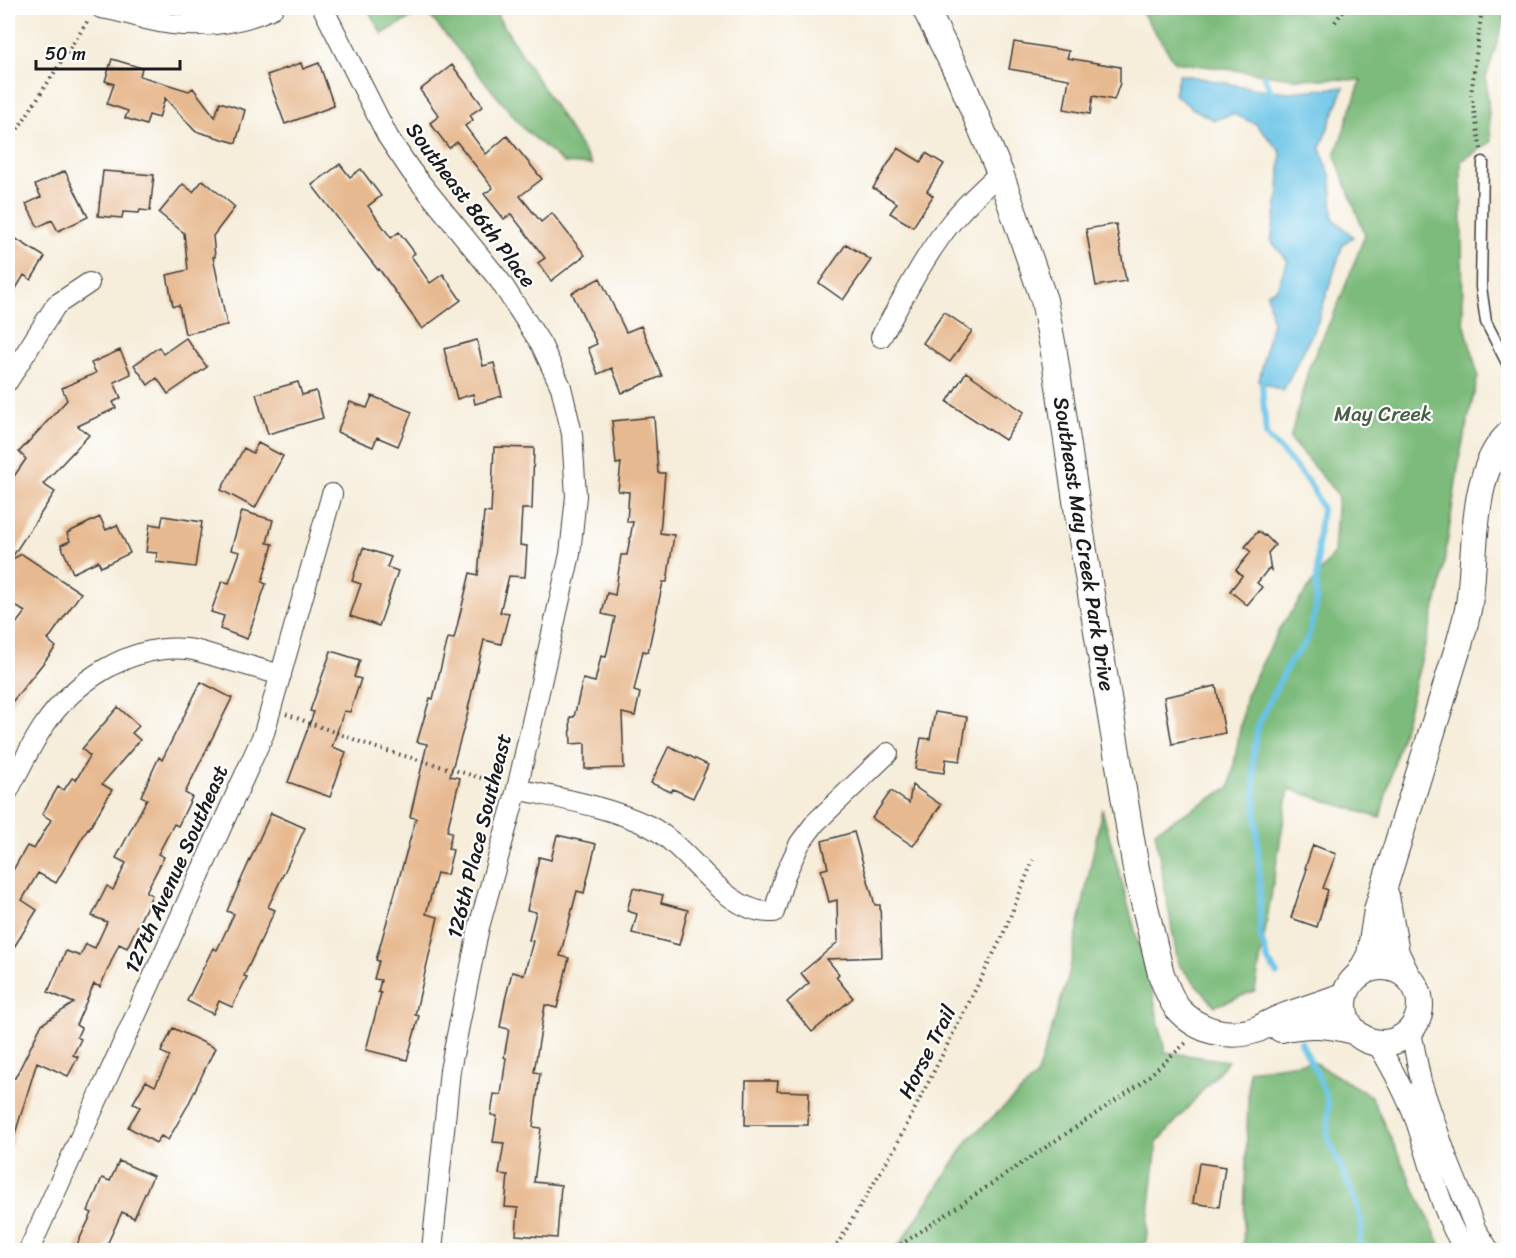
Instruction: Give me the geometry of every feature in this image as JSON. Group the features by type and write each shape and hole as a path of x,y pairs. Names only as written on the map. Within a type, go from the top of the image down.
{"street":[{"path":"96,12 200,26 227,24 273,8"},
{"name":"Southeast 86th Place","path":"323,8 388,136 411,171 500,281 541,344 561,387 572,434"},
{"name":"Southeast May Creek Park Drive","path":"925,8 960,78 1000,173 1044,300 1136,869 1161,974 1176,1006 1202,1028"},
{"path":"881,337 936,243 970,200 1000,173"},
{"path":"8,381 56,305 89,283"},
{"name":"126th Place Southeast","path":"432,1251 450,1070 480,927 517,789 570,554 576,496 572,434"},
{"path":"1202,1028 1217,1032 1241,1033 1257,1029 1352,985 1371,969 1384,967 1396,969 1415,985 1420,996 1421,1009 1418,1021 1411,1032 1401,1039 1389,1043 1377,1043 1364,1039 1354,1031 1347,1021 1344,1008 1352,985 1370,955 1377,910 1460,641 1469,605 1482,486 1487,466 1500,443 1509,435"},
{"name":"127th Avenue Southeast","path":"29,1251 264,733 332,494"},
{"path":"8,791 43,726 60,705 106,667 145,652 164,648 189,649 280,675"},
{"path":"517,789 614,812 650,827 674,843 727,895 757,911 774,912 785,875 800,843 816,822 888,753"},
{"path":"1385,887 1396,953 1407,976"},
{"path":"1257,1029 1276,1030 1304,1024 1330,1025 1354,1031"},
{"path":"1411,1032 1421,1082 1447,1158 1476,1230 1489,1251"},
{"path":"1377,1043 1393,1069 1416,1120 1435,1182 1465,1251"}],"lane":[{"path":"1483,162 1481,287 1486,322 1509,365"}],"path":[{"path":"1335,22 1345,8"},
{"path":"1482,8 1471,95 1483,162"},
{"path":"8,144 96,12"},
{"path":"271,709 377,748 517,789"},
{"name":"Horse Trail","path":"834,1251 896,1146 997,948 1033,860"},
{"path":"871,1251 902,1244 1140,1084 1202,1028"}],"green space":[{"path":"367,8 499,8 498,17 592,165 564,163 525,130 425,10 382,34"},
{"name":"May Creek","path":"1139,8 1508,8 1486,78 1491,142 1461,161 1463,318 1478,376 1460,455 1441,585 1380,818 1289,789 1255,991 1215,1006 1178,964 1155,831 1230,787 1246,695 1281,626 1334,553 1338,495 1290,439 1309,367 1339,302 1365,235 1335,156 1361,80 1292,78 1175,62"},
{"path":"1102,809 1154,1000 1165,1052 1228,1061 1157,1143 1145,1250 896,1250 969,1139 1036,1077 1068,978"},
{"path":"1312,1061 1371,1096 1443,1250 1243,1250 1249,1070"}],"water":[{"path":"1179,74 1251,88 1289,92 1344,87 1320,148 1331,177 1333,218 1353,237 1343,244 1317,324 1283,391 1259,381 1272,321 1267,293 1277,288 1288,261 1271,241 1279,191 1281,152 1256,124 1233,114 1214,120 1192,108 1174,94"}],"building":[{"path":"1014,42 1069,51 1067,58 1120,67 1120,83 1114,100 1093,96 1090,114 1064,109 1069,79 1009,69"},
{"path":"112,59 142,68 140,76 189,91 193,88 215,117 220,102 245,110 236,143 195,131 165,98 159,118 149,115 146,125 125,118 128,111 107,104 114,84 105,81"},
{"path":"301,63 303,69 319,63 334,106 285,124 267,75"},
{"path":"452,65 483,106 470,115 473,120 465,126 486,154 507,136 542,179 520,196 541,222 552,213 585,255 551,281 538,263 545,258 511,214 504,219 484,194 493,188 457,142 449,148 430,123 439,116 420,90"},
{"path":"898,148 921,162 926,153 944,164 927,191 933,196 913,227 890,213 897,203 873,188"},
{"path":"340,164 350,177 361,169 381,196 368,206 391,238 399,232 415,253 411,256 430,283 443,274 461,300 422,329 379,269 312,185"},
{"path":"65,171 88,217 58,231 52,220 38,227 26,204 41,197 35,185"},
{"path":"103,171 154,175 150,211 123,212 122,218 98,216"},
{"path":"203,180 235,207 213,236 215,257 213,257 227,325 185,334 179,305 173,306 167,275 188,270 184,233 159,213 183,184 193,192"},
{"path":"1116,224 1126,281 1096,286 1086,229"},
{"path":"8,234 45,257 31,280 24,275 8,302"},
{"path":"846,244 871,260 843,300 819,283"},
{"path":"600,278 626,332 641,326 662,376 622,393 612,368 598,374 588,348 597,344 572,293"},
{"path":"944,312 972,331 950,362 923,343"},
{"path":"186,338 207,367 168,394 157,378 148,385 134,365 159,347 163,354"},
{"path":"477,340 483,366 494,363 502,396 475,404 473,394 457,399 444,349"},
{"path":"120,350 131,374 114,382 121,398 113,402 116,408 78,426 89,435 43,484 55,492 10,560 22,554 81,593 48,640 56,647 8,707 8,634 25,612 8,601 8,485 26,459 19,452 67,400 62,388 96,373 91,363"},
{"path":"966,372 1024,412 1005,440 947,402"},
{"path":"298,382 302,395 316,391 323,418 268,434 256,394"},
{"path":"372,396 412,412 398,446 377,437 373,447 337,432 350,402 367,408"},
{"path":"654,417 658,473 665,473 660,533 674,535 667,582 663,582 648,652 643,651 634,691 640,693 635,716 622,713 624,768 585,769 585,743 571,744 570,717 574,717 583,679 595,682 601,656 606,657 615,617 602,614 607,593 615,595 621,555 627,555 633,522 627,522 629,492 618,491 621,463 616,464 612,421"},
{"path":"258,443 283,456 255,508 221,490 244,448 253,453"},
{"path":"494,447 534,448 532,509 522,509 520,545 527,546 525,577 509,576 500,612 509,613 501,644 484,640 469,709 450,776 460,778 447,831 452,832 448,849 453,850 447,875 437,873 426,914 438,917 415,1015 419,1016 407,1060 366,1050 381,993 378,992 381,980 374,979 379,961 376,960 416,818 410,817 427,744 417,742 430,698 433,699 448,638 454,639 470,573 478,575 484,512 491,513"},
{"path":"242,511 273,520 267,543 273,544 262,582 266,584 247,639 220,629 224,616 211,612 222,581 229,583 240,552 231,550"},
{"path":"163,516 202,522 195,567 156,562 157,553 146,552 150,524 161,526"},
{"path":"100,517 106,530 117,525 130,553 101,567 98,561 73,573 61,545 70,541 67,533"},
{"path":"1258,531 1275,545 1268,553 1271,570 1269,568 1257,583 1262,587 1247,605 1230,591 1242,576 1236,570 1251,552 1245,547"},
{"path":"363,548 391,557 387,567 398,571 379,626 350,616 361,584 352,581"},
{"path":"331,651 360,660 354,677 361,679 350,712 344,711 332,747 346,752 330,797 288,782 314,712 310,711"},
{"path":"201,682 232,698 185,793 192,797 178,826 174,824 158,854 164,857 146,892 152,895 127,948 119,944 100,987 94,984 76,1025 81,1028 77,1037 81,1039 73,1055 78,1057 68,1076 37,1062 11,1147 8,1146 8,1076 15,1078 42,1024 74,1003 48,992 66,951 80,956 86,944 95,948 107,922 92,916 107,886 113,890 126,863 116,858 147,799 141,796 159,757 162,760"},
{"path":"1216,686 1225,733 1172,744 1164,697"},
{"path":"118,707 139,726 132,733 140,740 102,784 112,790 56,883 38,873 22,900 37,910 8,957 8,879 27,846 34,849 51,820 42,814 58,787 64,790 72,778 76,780 90,756 82,749"},
{"path":"935,712 967,717 960,761 946,759 944,773 915,769 921,738 930,739"},
{"path":"669,746 708,765 693,798 651,783"},
{"path":"912,785 941,805 913,846 872,818 891,791 909,803"},
{"path":"271,813 305,828 268,907 275,910 244,976 247,977 232,1007 219,1001 213,1014 187,1001 213,948 217,950 234,914 227,911"},
{"path":"854,832 875,905 880,905 882,957 827,959 839,974 836,977 853,998 812,1032 787,1002 809,983 801,973 838,942 837,900 829,902 821,870 828,868 822,841"},
{"path":"557,835 596,844 584,893 577,891 560,956 569,958 557,1008 545,1005 534,1072 540,1073 533,1127 541,1128 534,1182 561,1185 557,1238 516,1235 518,1208 505,1207 508,1175 499,1174 504,1143 493,1142 497,1116 491,1115 494,1094 501,1095 506,1058 504,1057 509,1029 500,1027 505,1000 512,972 524,975 533,941 529,940 536,912 527,910 539,857 551,860"},
{"path":"1313,845 1336,854 1323,888 1328,890 1317,927 1291,918"},
{"path":"633,888 663,895 661,903 688,910 679,945 632,933 637,914 627,911"},
{"path":"173,1028 215,1048 188,1105 168,1140 161,1136 156,1143 128,1127 140,1107 133,1103 146,1081 155,1086 170,1056 161,1052"},
{"path":"746,1081 778,1081 777,1091 809,1092 808,1125 745,1125"},
{"path":"119,1161 153,1176 134,1218 122,1212 104,1251 74,1251 92,1213 88,1211 102,1178 110,1181"},
{"path":"1199,1163 1225,1167 1219,1207 1193,1203"}],"waterway":[{"path":"1264,76 1274,98"},
{"path":"1264,376 1262,383 1266,435 1312,487 1322,509 1318,540 1316,607 1307,641 1290,662 1270,700 1257,729 1253,759 1260,887 1260,934 1268,961 1277,974"},
{"path":"1301,1042 1328,1101 1328,1138 1354,1197 1362,1224 1358,1250"}]}
